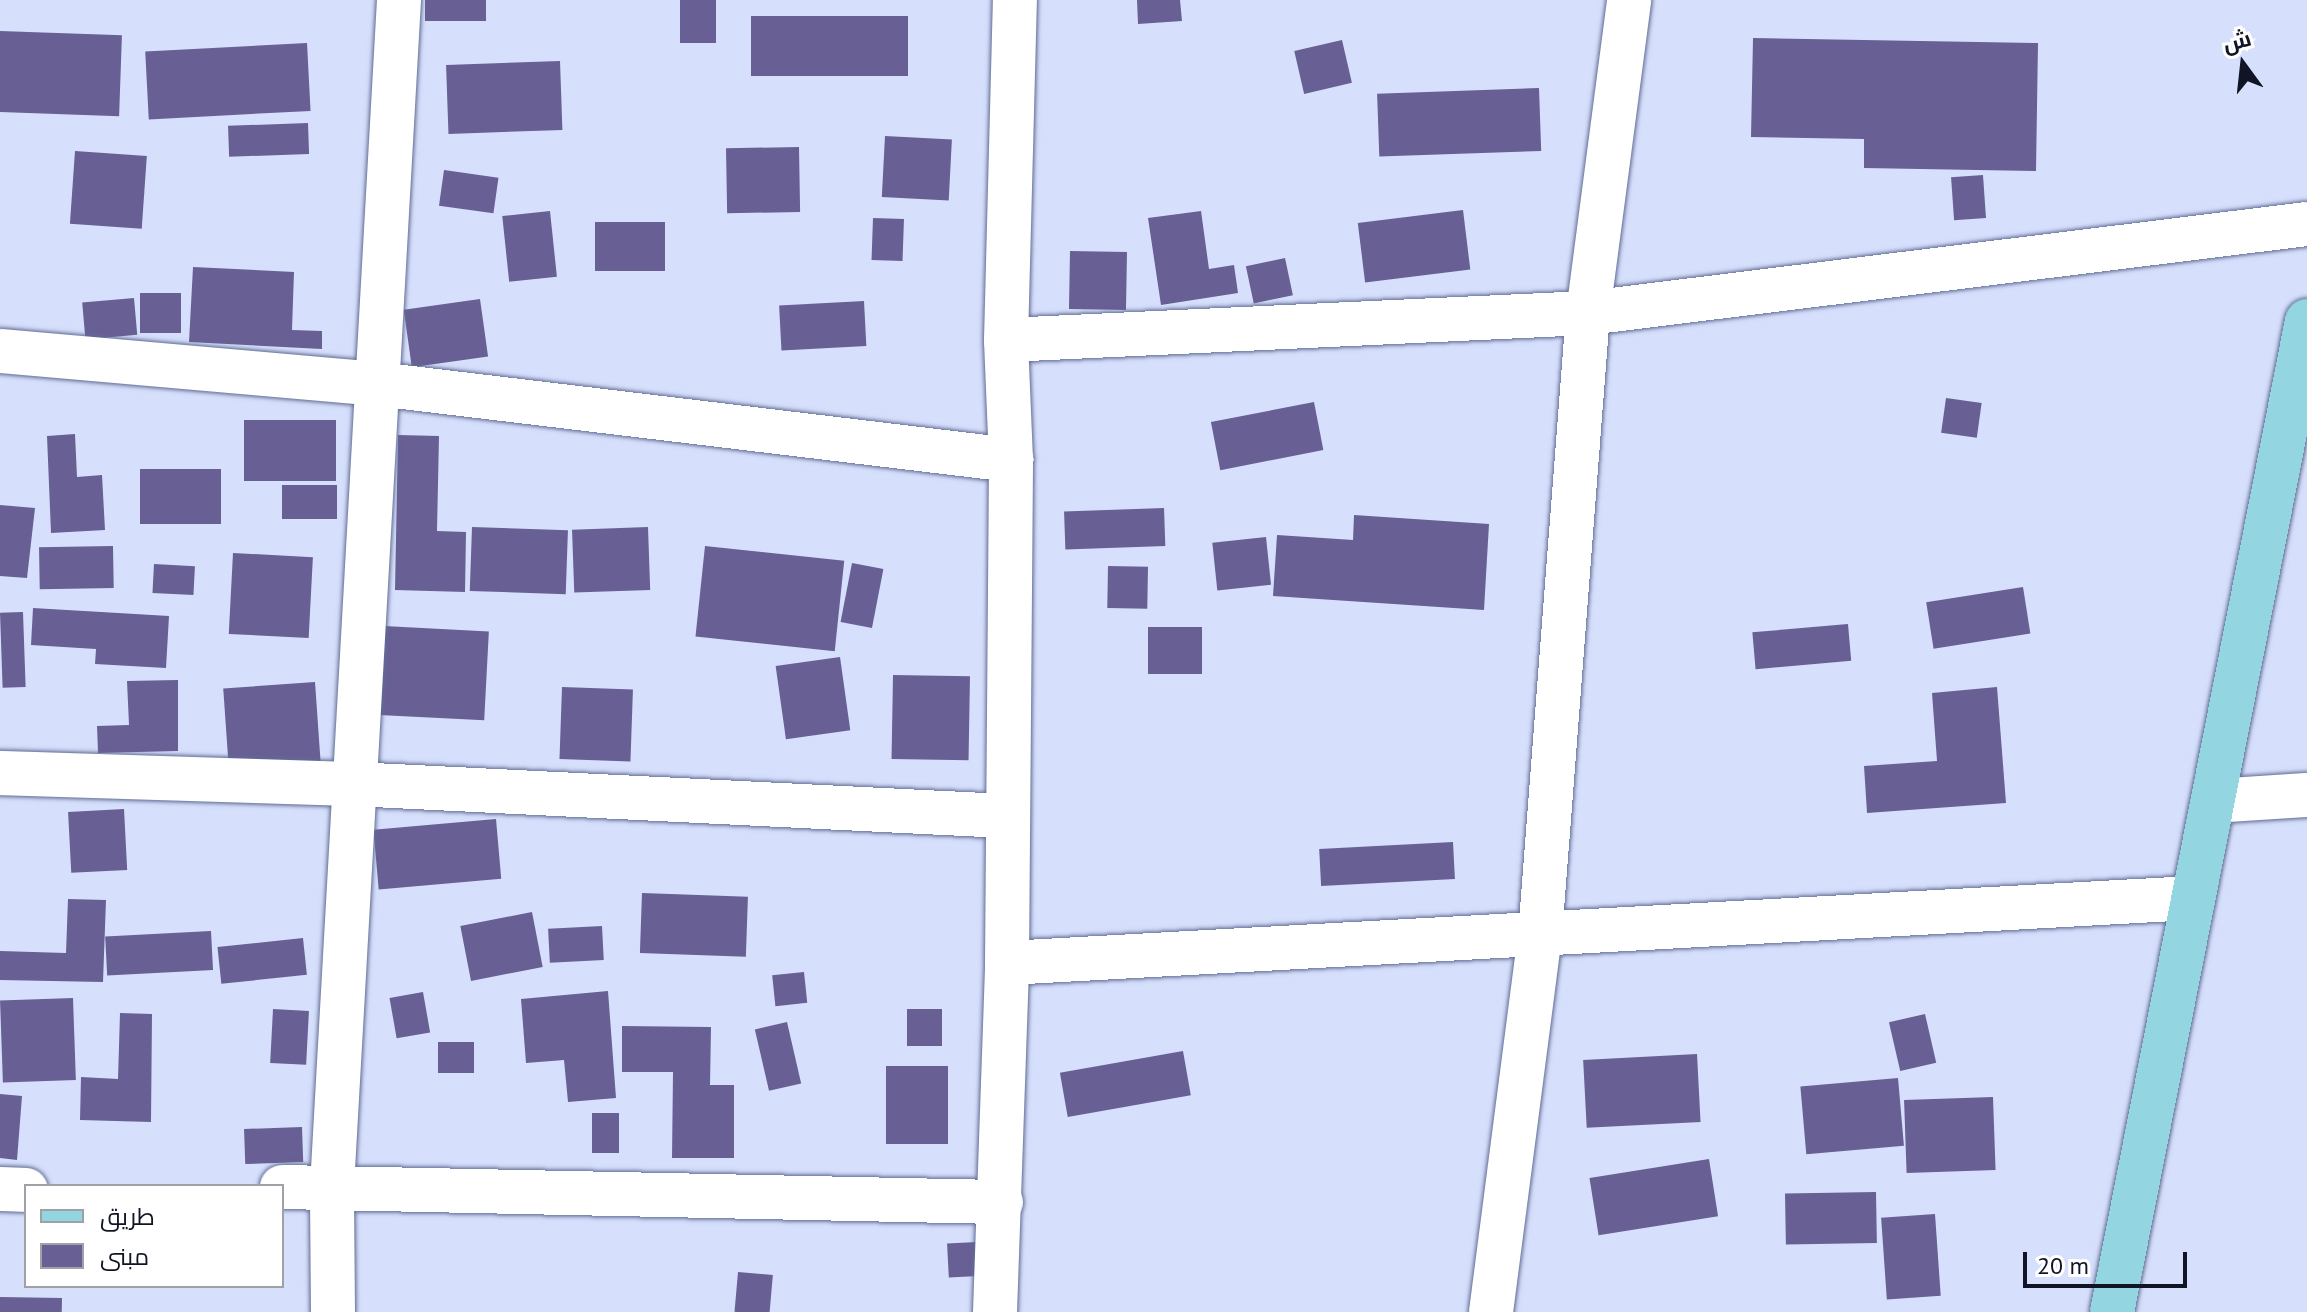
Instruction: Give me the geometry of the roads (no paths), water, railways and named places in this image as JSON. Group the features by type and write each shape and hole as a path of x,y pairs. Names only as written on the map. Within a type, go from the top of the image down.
{"main road":[{"path":"2112,1312 2307,321"}],"street":[{"path":"333,1312 332,1187 399,0"},
{"path":"995,1312 1007,963 1005,816 1011,460 1006,340 1015,0"},
{"path":"1491,1312 1540,935 1588,313 1629,0"},
{"path":"1006,340 1588,313 2307,224"},
{"path":"0,351 378,384 1011,460"},
{"path":"0,773 353,784 1005,816"},
{"path":"2214,801 2307,795"},
{"path":"1007,963 2193,898"},
{"path":"284,1187 1001,1202"},
{"path":"0,1189 24,1190"}]}
